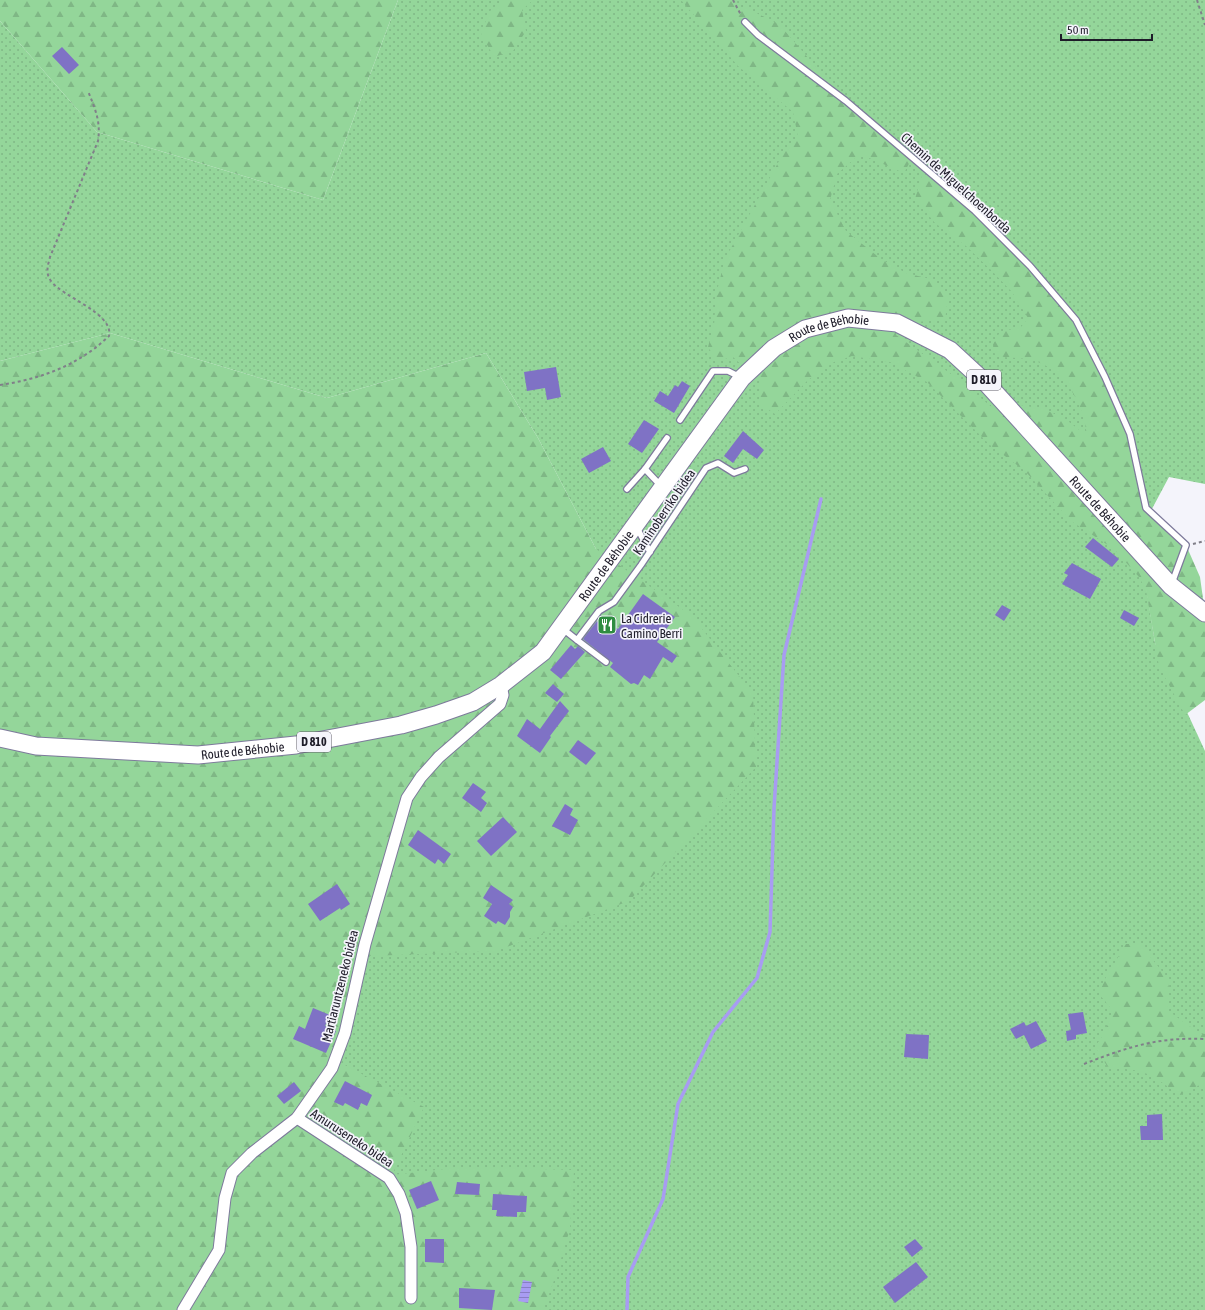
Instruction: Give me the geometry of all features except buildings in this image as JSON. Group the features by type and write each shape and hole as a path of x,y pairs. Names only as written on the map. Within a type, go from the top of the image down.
{"main road":[{"name":"Route de Béhobie","path":"0,738 36,746 118,752 194,749 294,736 397,716 501,685 543,652 742,378 774,348 805,329 848,318 897,323 950,350 988,385 1171,586 1205,613"}],"street":[{"name":"Martiaruntzeneko bidea","path":"183,1310 219,1250 225,1198 232,1173 252,1154 297,1118 332,1068 345,1033 365,944 406,798 421,776 439,757 500,704 503,695 501,685"},
{"name":"Amuruseneko bidea","path":"297,1118 389,1178 399,1194 406,1213 411,1247 412,1298"}],"lane":[{"name":"Chemin de Miguelchoenborda","path":"745,22 758,35 846,101 975,211 1030,266 1076,320 1105,377 1130,434 1146,508 1186,545"},
{"path":"680,420 713,371 728,371 742,378"},
{"path":"627,489 645,469 667,438"},
{"name":"Kaminoberriko bidea","path":"578,640 599,611 614,602 650,552 706,468 718,463 734,473 746,469"},
{"path":"645,469 662,488"},
{"path":"635,525 650,552"},
{"path":"1171,586 1186,545"},
{"path":"561,627 606,662"}],"path":[{"path":"733,0 745,22"},
{"path":"1197,0 1205,25"},
{"path":"0,386 26,381 54,371 80,358 109,336 110,332 103,318 51,281 47,270 56,243 98,140 100,128 88,91"},
{"path":"1186,545 1205,541"},
{"path":"1084,1064 1144,1043 1178,1038 1205,1039"}],"green space":[{"path":"0,0 398,0 323,200 97,132 0,21"},
{"path":"398,0 1205,0 1205,484 1169,477 1138,535 1155,643 1205,751 1205,1310 407,1310 248,1078 596,549 538,438 486,353 327,398 110,333 0,361 0,21 97,132 323,200"},
{"path":"502,0 533,0 522,10 526,31 513,51 494,57 481,34 489,12"},
{"path":"681,0 733,0 736,7 748,9 779,24 827,80 850,100 867,119 912,158 904,173 860,154 837,174 830,200 846,231 881,259 906,273 934,280 948,298 945,320 897,323 896,335 958,379 994,409 1014,404 1043,409 1064,418 1087,436 1082,412 1077,400 1071,389 1054,371 1032,360 995,355 993,344 1000,332 1021,327 1028,318 1012,292 966,246 935,223 915,199 922,175 937,179 1030,266 1076,320 1130,434 1146,508 1186,545 1200,577 1205,613 1205,700 1185,715 1159,666 1146,590 1139,577 1114,549 1071,521 1025,471 990,445 927,382 890,362 852,356 834,362 808,380 775,414 761,404 759,381 733,357 717,361 708,347 714,326 716,295 725,259 784,152 798,137 793,112 738,66"},
{"path":"110,333 327,398 486,353 538,438 596,549 692,616 753,694 756,767 629,901 496,951 370,956 361,978 341,1063 424,1107 392,1175 463,1167 574,1170 570,1229 556,1275 543,1310 0,1310 0,361"},
{"path":"1126,944 1140,944 1169,980 1167,1010 1199,1033 1205,1034 1205,1084 1197,1086 1180,1095 1155,1078 1140,1071 1109,1069 1095,1047 1105,1032 1113,1011 1099,994 1105,979"}],"shaded area":[{"path":"523,1280 532,1282 528,1303 518,1301"}],"waterway":[{"path":"627,1310 628,1277 663,1199 678,1104 713,1032 757,978 770,932 774,808 784,655 821,499"}],"place":[{"name":"La Cidrerie Camino Berri","path":"607,625"}]}
